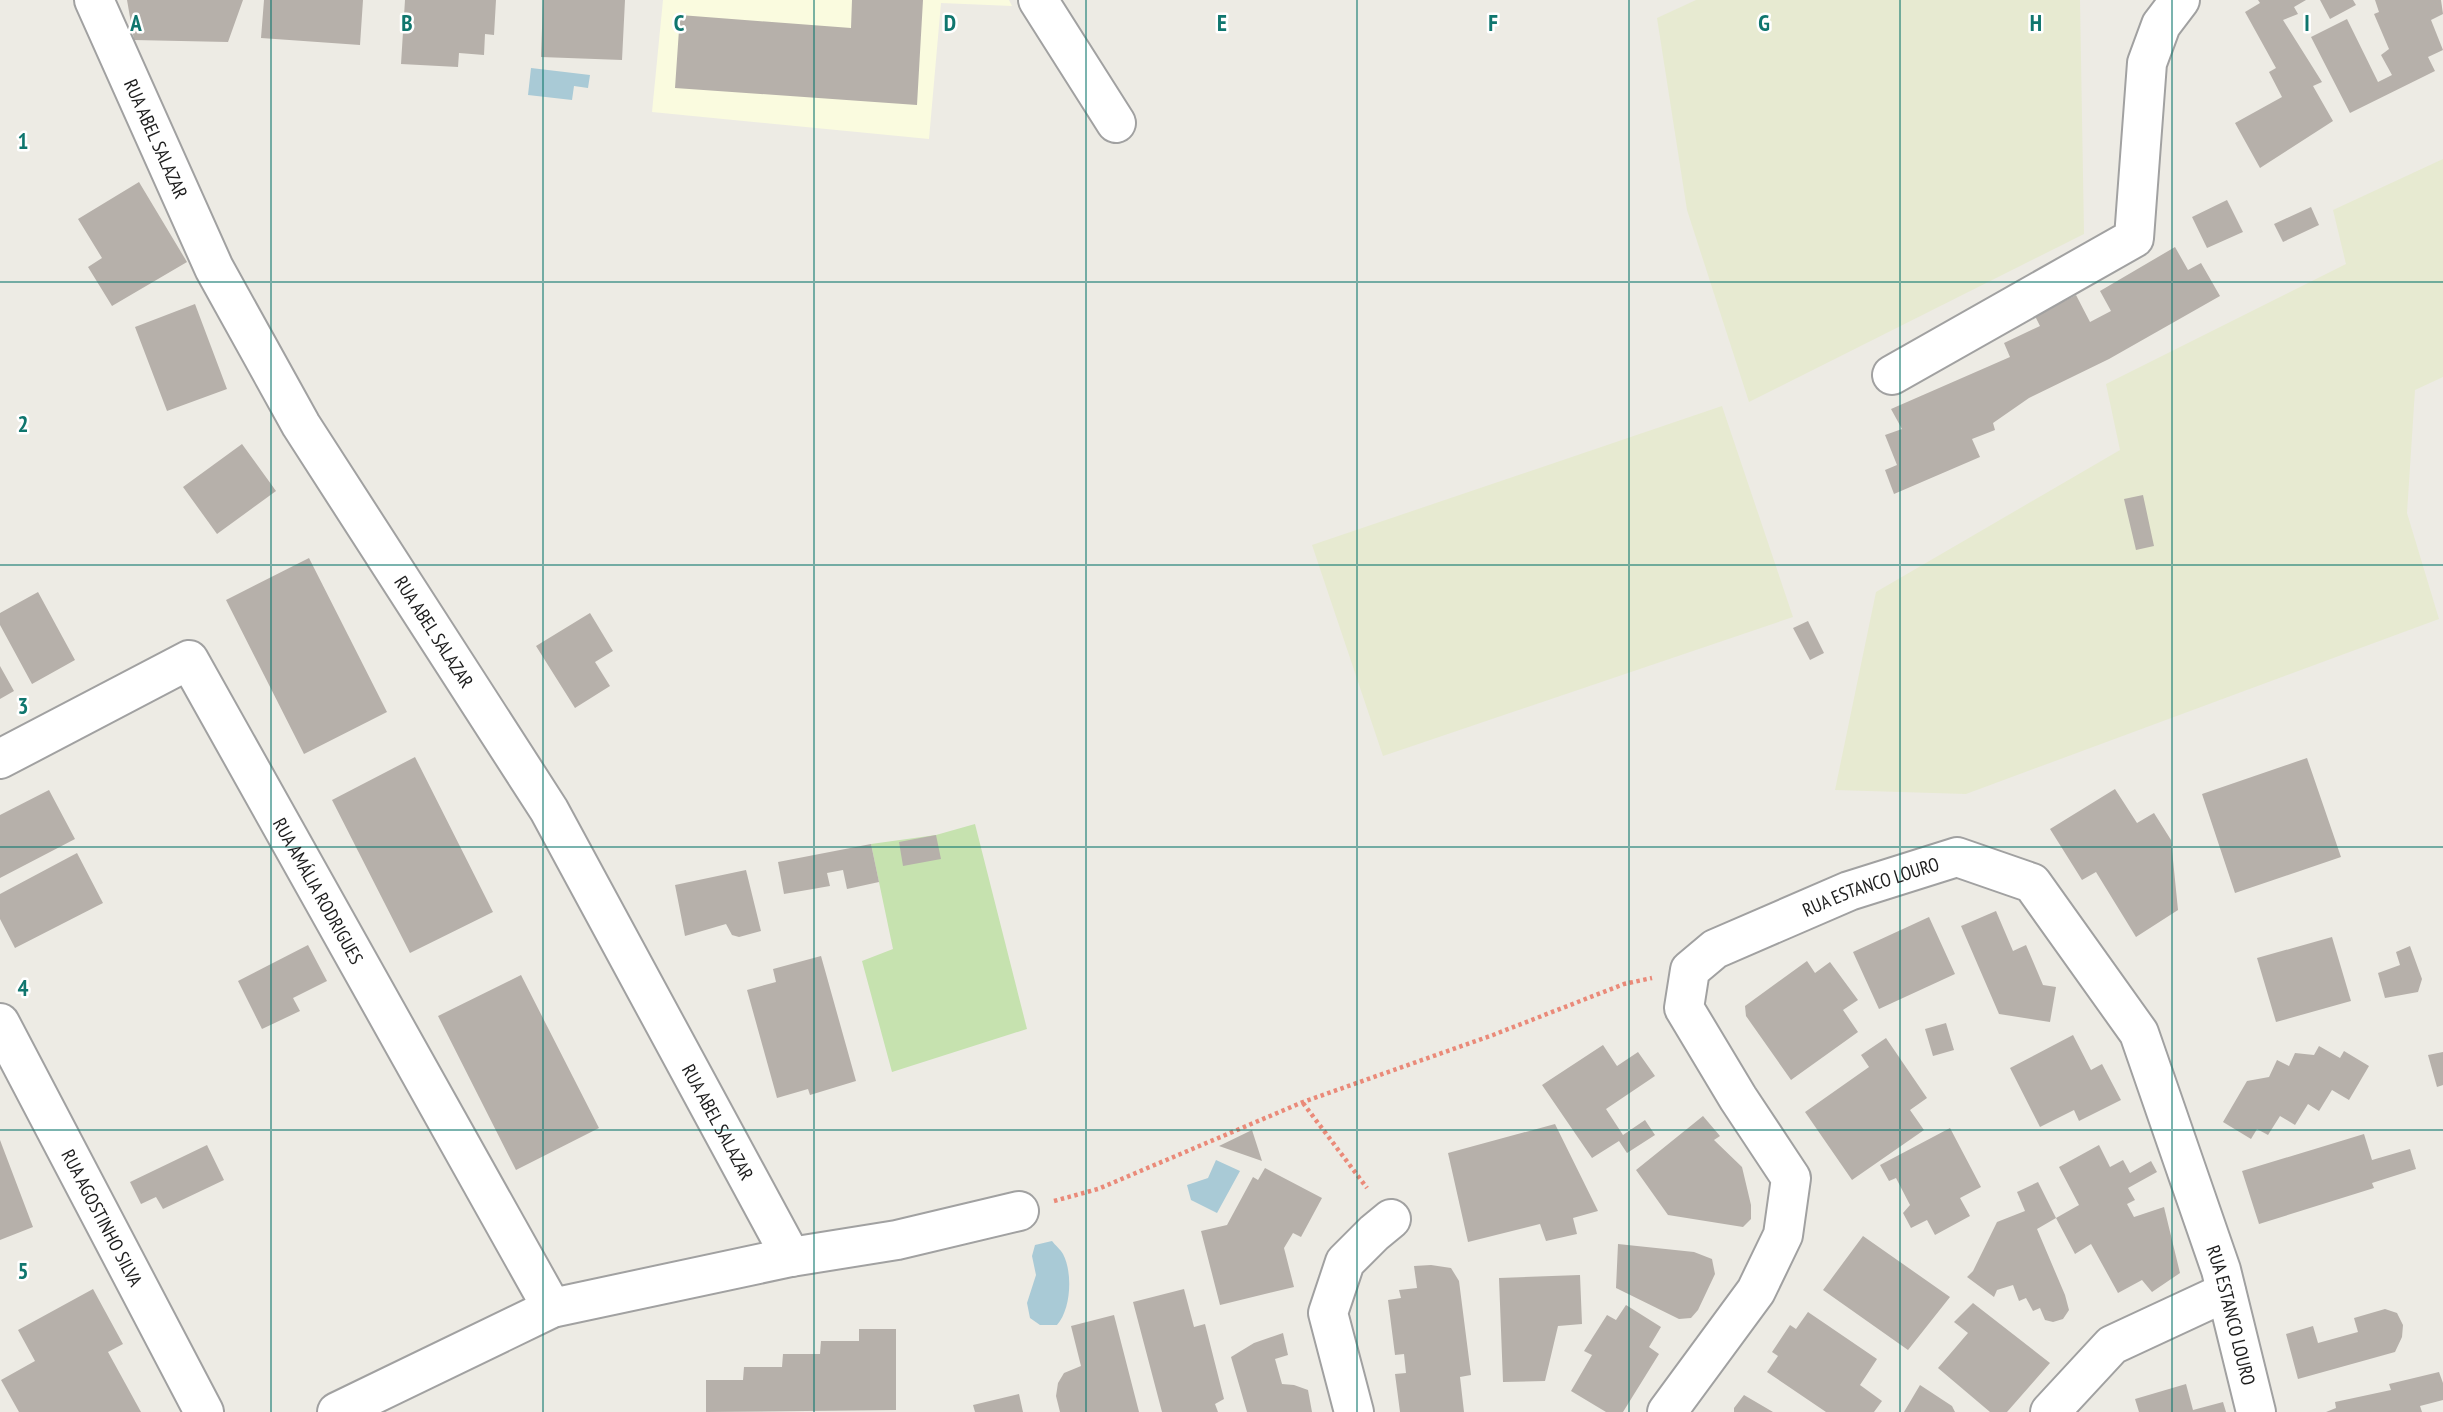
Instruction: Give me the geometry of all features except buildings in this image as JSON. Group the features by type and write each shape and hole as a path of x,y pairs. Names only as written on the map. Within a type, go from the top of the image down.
{"street":[{"name":"RUA ABEL SALAZAR","path":"94,0 208,256 227,292 301,425 549,810 791,1258"},
{"path":"1038,0 1116,123"},
{"path":"1892,375 2134,238 2147,63 2161,25 2180,0"},
{"name":"RUA AMÁLIA RODRIGUES","path":"0,759 189,660 552,1308"},
{"name":"RUA ESTANCO LOURO","path":"1690,970 1716,949 1849,891 1957,857 2032,883 2139,1033 2221,1270 2256,1412"},
{"path":"1667,1412 1756,1291 1783,1235 1791,1178 1684,1009 1690,970"},
{"name":"RUA AGOSTINHO SILVA","path":"0,1023 204,1412"},
{"path":"337,1412 552,1308 791,1258 897,1240 1018,1211"},
{"path":"1354,1412 1328,1313 1345,1262 1391,1219"},
{"path":"2050,1412 2112,1345 2226,1292"}],"path":[{"path":"1018,1211 1098,1189 1303,1102 1493,1035 1625,984 1690,970"},
{"path":"1303,1102 1391,1219"}],"shaded area":[{"path":"663,0 1009,0 1012,6 941,3 929,139 652,112"},
{"path":"1696,0 2080,0 2084,234 1749,402 1687,210 1657,18"},
{"path":"2443,159 2443,377 2415,390 2407,513 2439,619 1966,794 1835,790 1876,592 2120,450 2106,384 2346,264 2333,210"},
{"path":"1722,406 1793,617 1383,756 1312,545"}],"green space":[{"path":"975,824 1027,1029 892,1072 862,961 893,949 871,844 936,835"}],"water":[{"path":"531,68 590,75 588,88 574,86 572,100 528,95"},
{"path":"1216,1160 1240,1171 1217,1213 1191,1200 1187,1185 1208,1178"},
{"path":"1052,1241 1062,1252 1066,1262 1068,1301 1057,1325 1040,1325 1030,1318 1027,1303 1036,1275 1032,1256 1035,1245"}]}
